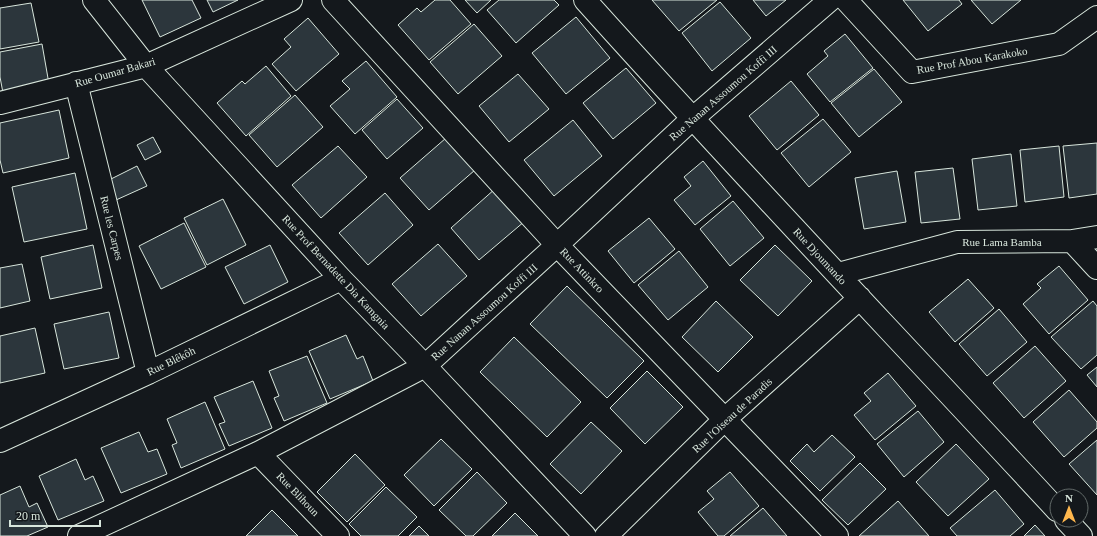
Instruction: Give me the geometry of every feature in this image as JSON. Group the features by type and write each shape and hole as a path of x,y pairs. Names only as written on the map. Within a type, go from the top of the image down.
{"street":[{"name":"Rue Prof Bernadette Dia Kamgnia","path":"94,0 146,66 341,279 585,536"},
{"name":"Rue Oumar Bakari","path":"0,103 146,66 291,0"},
{"name":"Rue Attinkro","path":"332,0 557,245 836,536"},
{"name":"Rue Djoumando","path":"585,0 692,119 1049,501"},
{"name":"Rue Nanan Assoumou Koffi III","path":"79,536 113,529 425,366 692,119 830,0"},
{"name":"Rue Prof Abou Karakoko","path":"846,0 912,72 1059,44 1097,17"},
{"name":"Rue les Carpes","path":"76,84 148,373"},
{"name":"Rue Lama Bamba","path":"838,274 957,242 1072,241 1097,236"},
{"path":"1072,241 1097,268"},
{"name":"Rue Blêkôh","path":"0,441 148,373 341,279"},
{"name":"Rue l'Oiseau de Paradis","path":"606,536 725,419 860,298"},
{"name":"Rue Blihoun","path":"258,453 338,536"},
{"path":"1074,528 1081,536"}],"building":[{"path":"142,0 192,0 201,18 160,37"},
{"path":"207,0 238,0 213,12"},
{"path":"435,0 450,0 471,24 429,60 398,25 417,8 421,12"},
{"path":"465,0 491,0 477,13"},
{"path":"499,0 554,0 559,5 516,43 487,10"},
{"path":"652,0 717,0 679,31"},
{"path":"753,0 786,0 766,16"},
{"path":"903,0 959,0 962,4 928,31"},
{"path":"971,0 1021,0 992,24"},
{"path":"720,2 751,38 712,71 682,33"},
{"path":"31,3 39,42 0,49 0,8"},
{"path":"576,17 610,58 566,94 532,53"},
{"path":"308,18 339,54 296,91 272,64 291,47 284,39"},
{"path":"474,24 502,56 458,94 430,62"},
{"path":"845,34 873,68 830,102 807,74 828,56 824,51"},
{"path":"42,44 49,84 3,93 0,77 0,52"},
{"path":"366,61 397,97 355,134 330,106 350,89 342,81"},
{"path":"266,66 291,96 246,136 217,103 242,81 245,84"},
{"path":"626,68 656,103 613,139 583,103"},
{"path":"874,69 902,102 859,137 831,103"},
{"path":"518,74 549,109 509,142 479,106"},
{"path":"791,81 819,115 777,150 749,116"},
{"path":"295,95 323,127 277,167 249,135"},
{"path":"397,99 423,128 387,159 362,130"},
{"path":"59,110 69,158 3,173 0,160 0,123"},
{"path":"823,119 851,152 809,187 781,153"},
{"path":"573,120 602,156 554,196 524,160"},
{"path":"153,137 161,152 145,160 137,145"},
{"path":"446,138 475,170 429,210 400,178"},
{"path":"1097,143 1097,194 1069,198 1063,146"},
{"path":"338,146 367,177 321,218 292,185"},
{"path":"1059,146 1064,197 1025,202 1020,150"},
{"path":"1011,154 1017,206 978,210 972,159"},
{"path":"703,161 731,196 695,225 674,200 691,186 684,177"},
{"path":"137,166 147,186 116,200 107,181"},
{"path":"953,168 960,219 921,223 915,172"},
{"path":"897,171 906,222 864,229 855,178"},
{"path":"75,173 87,229 24,242 12,187"},
{"path":"496,188 525,221 479,260 451,228"},
{"path":"385,193 413,225 368,265 339,233"},
{"path":"223,199 246,245 207,265 184,218"},
{"path":"733,201 764,238 730,266 700,229"},
{"path":"649,218 675,249 634,283 608,251"},
{"path":"184,223 206,267 161,289 139,246"},
{"path":"438,244 467,276 421,316 392,284"},
{"path":"93,245 102,288 50,299 41,257"},
{"path":"270,245 288,282 244,304 225,267"},
{"path":"775,245 812,281 778,316 740,280"},
{"path":"679,251 708,287 668,320 638,285"},
{"path":"22,264 30,301 0,308 0,268"},
{"path":"1059,266 1088,300 1049,334 1023,304 1041,288 1037,284"},
{"path":"968,279 994,308 955,342 929,312"},
{"path":"567,286 644,361 607,398 530,324"},
{"path":"716,301 753,337 718,372 682,337"},
{"path":"1093,301 1097,306 1097,355 1081,369 1051,337"},
{"path":"999,309 1027,342 987,376 959,344"},
{"path":"109,312 119,358 64,369 54,324"},
{"path":"35,328 45,373 0,383 0,336"},
{"path":"346,335 357,359 363,356 373,381 330,399 309,351"},
{"path":"514,337 581,402 547,437 480,372"},
{"path":"1035,346 1066,381 1024,418 993,383"},
{"path":"307,356 327,403 284,421 274,398 279,396 269,371"},
{"path":"1097,367 1097,387 1087,375"},
{"path":"647,371 683,407 645,444 610,408"},
{"path":"888,373 916,406 875,440 854,415 871,401 864,393"},
{"path":"253,381 272,428 229,446 219,424 225,422 214,397"},
{"path":"1069,390 1097,422 1097,428 1064,457 1033,422"},
{"path":"205,402 225,449 181,468 172,445 177,443 167,419"},
{"path":"918,411 944,442 904,477 877,444"},
{"path":"591,422 622,451 581,494 550,464"},
{"path":"139,432 148,452 157,449 167,474 121,493 101,448"},
{"path":"832,435 855,457 820,491 790,461 807,444 814,452"},
{"path":"441,439 472,469 434,506 404,475"},
{"path":"1097,440 1097,495 1069,464"},
{"path":"956,444 989,479 948,516 916,482"},
{"path":"355,454 385,485 347,522 317,492"},
{"path":"76,459 85,480 93,476 104,501 58,520 39,476"},
{"path":"860,463 886,489 848,525 822,500"},
{"path":"477,472 507,503 473,536 466,536 439,510"},
{"path":"730,472 759,506 724,536 718,536 698,512 714,499 707,491"},
{"path":"20,486 29,507 37,503 48,527 27,536 0,536 0,495"},
{"path":"386,487 417,517 398,536 361,536 349,524"},
{"path":"995,490 1024,524 1010,536 957,536 950,528"},
{"path":"898,501 929,536 859,536"},
{"path":"763,508 787,536 730,536"},
{"path":"272,510 298,536 246,536"},
{"path":"515,513 538,536 492,536"},
{"path":"1035,525 1045,536 1024,536"},
{"path":"419,526 429,536 409,536"}]}
